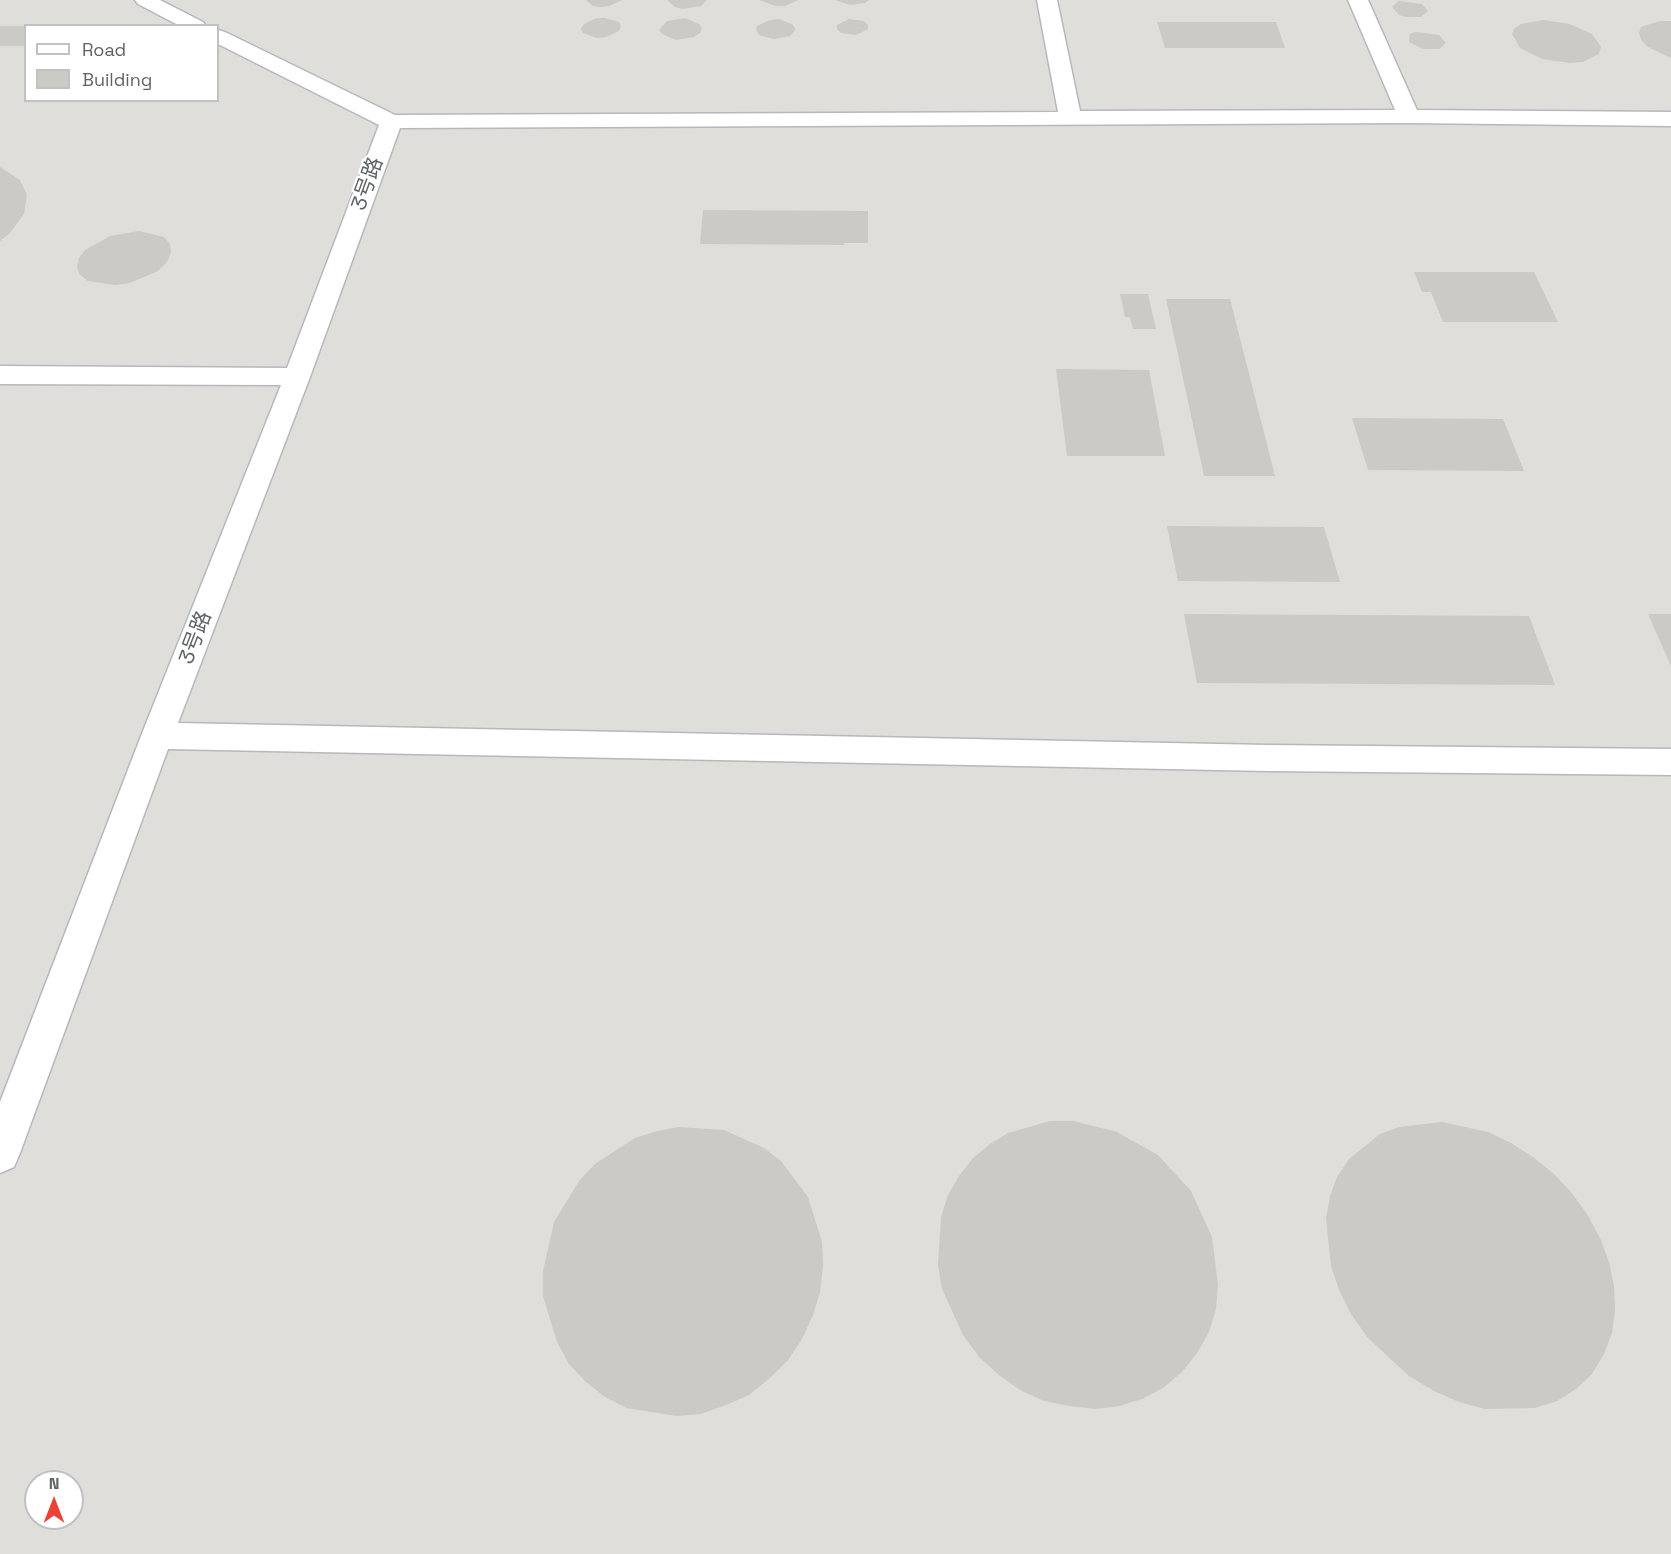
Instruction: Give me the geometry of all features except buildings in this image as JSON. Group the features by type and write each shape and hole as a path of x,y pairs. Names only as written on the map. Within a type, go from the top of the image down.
{"street":[{"path":"145,0 192,24"},
{"path":"1047,0 1070,117"},
{"path":"1358,0 1409,116"},
{"path":"219,36 391,122 1409,116 1671,119"},
{"name":"3号路","path":"0,1153 297,377 391,122"},
{"path":"0,375 297,377"},
{"path":"158,736 1256,758 1671,762"}],"shaded area":[{"path":"0,0 1671,0 1671,1554 0,1554"}]}
